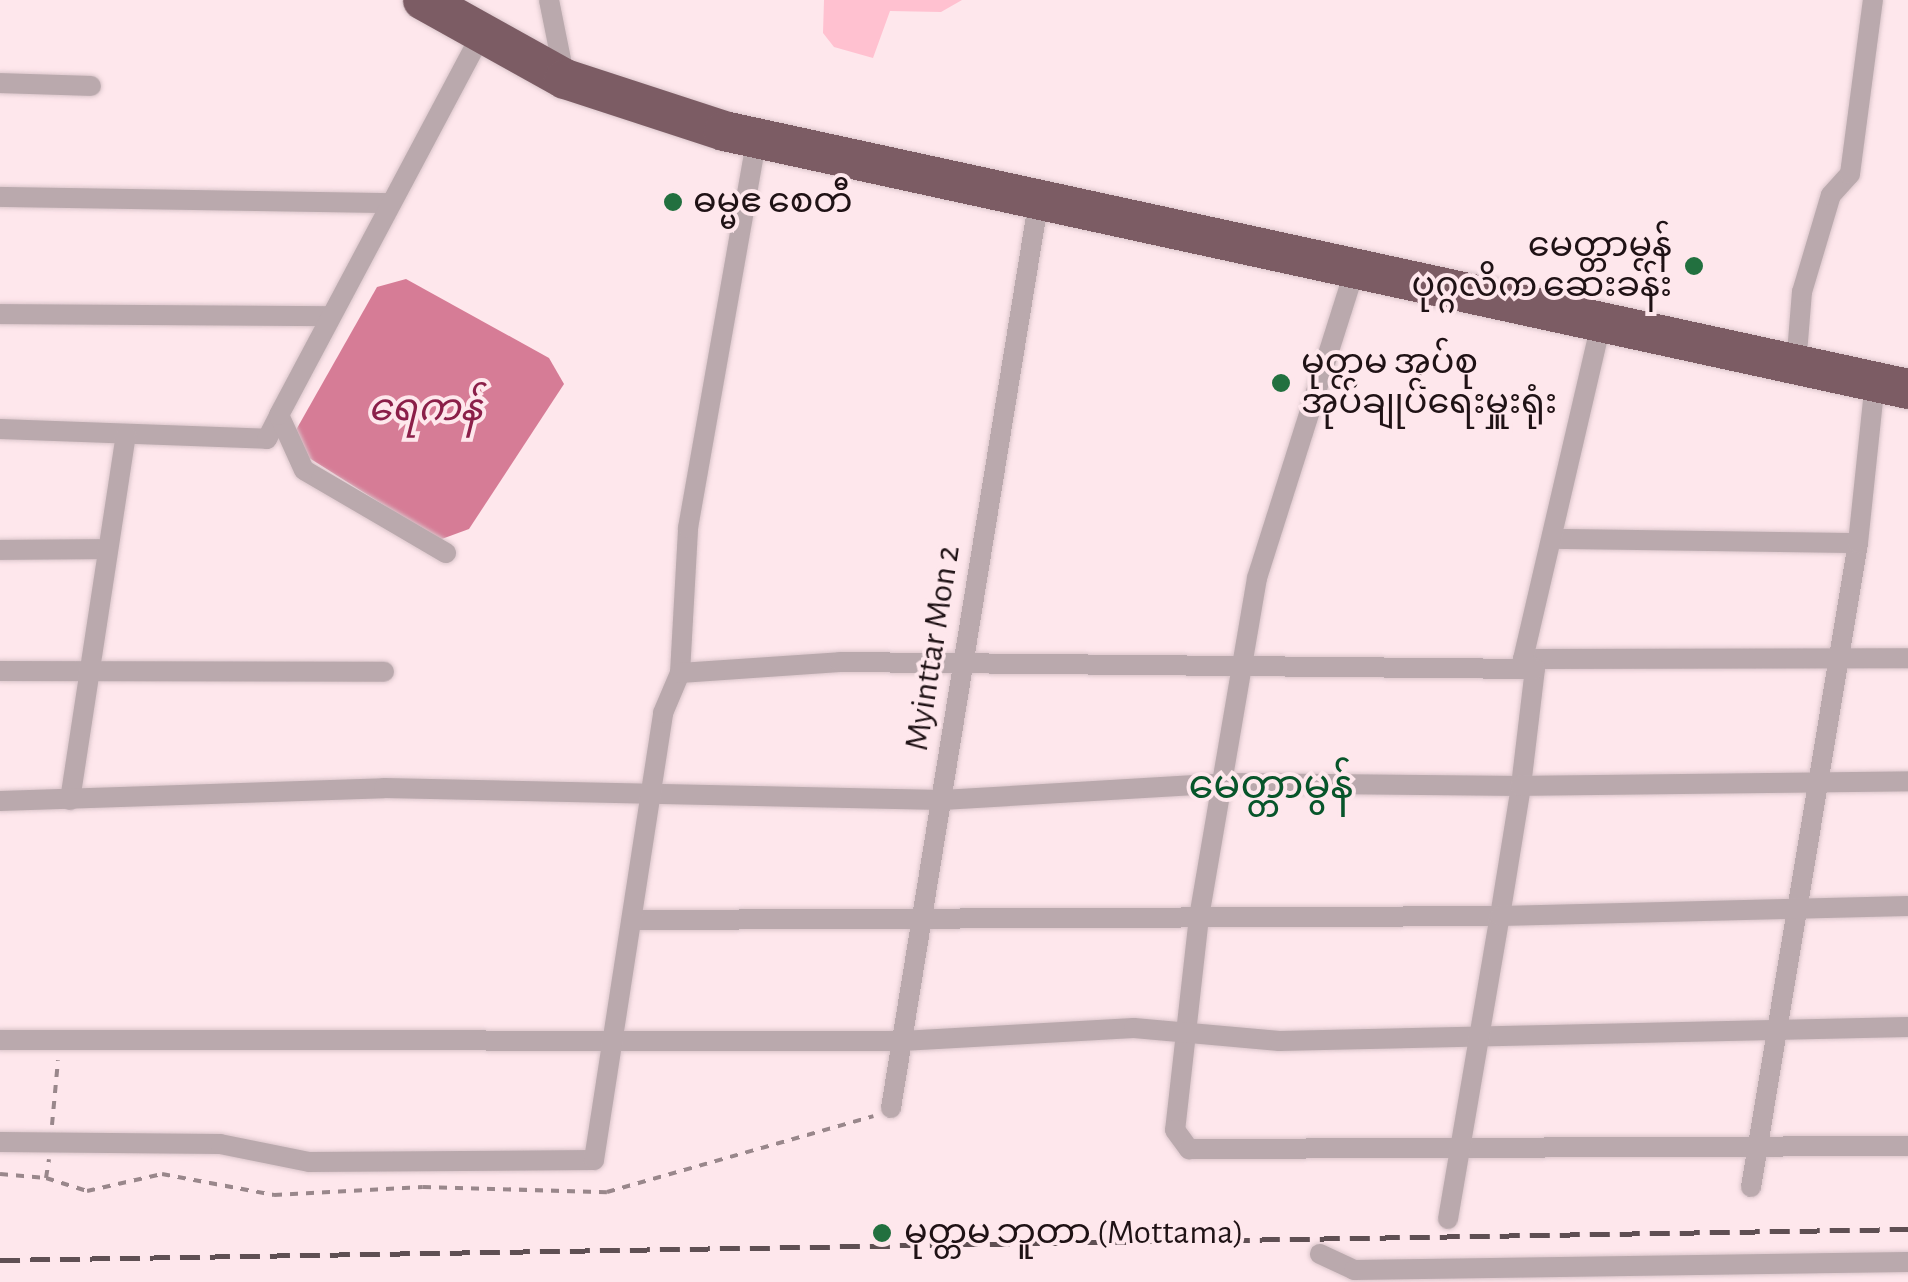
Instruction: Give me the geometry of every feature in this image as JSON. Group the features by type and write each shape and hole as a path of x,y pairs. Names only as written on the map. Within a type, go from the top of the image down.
{"highway":[{"path":"424,0 564,79 757,138 1039,198 1600,327 1891,385"}],"street":[{"path":"548,0 564,79"},
{"path":"1796,366 1802,292 1830,195 1850,174 1874,0"},
{"path":"0,429 267,439 327,316 482,34"},
{"path":"0,83 91,86"},
{"path":"0,1142 220,1144 309,1162 594,1160 663,713 680,673 688,528 757,138"},
{"path":"0,197 387,203"},
{"name":"Myinttar Mon 2","path":"891,1108 1039,198"},
{"path":"1355,269 1256,578 1199,918 1172,1116 1189,1150 1908,1146"},
{"path":"0,314 327,316"},
{"path":"1448,1219 1521,786 1529,664 1600,327"},
{"path":"1751,1187 1836,657 1891,385"},
{"path":"280,415 304,470 446,553"},
{"path":"70,800 126,434"},
{"path":"1558,539 1858,543"},
{"path":"0,550 108,549"},
{"path":"680,673 964,664 1243,666 1908,658"},
{"path":"0,671 90,668 384,672"},
{"path":"0,800 384,788 942,800 1224,783 1521,786 1908,781"},
{"path":"632,920 922,922 1500,916 1908,906"},
{"path":"0,1040 902,1041 1134,1028 1184,1037 1908,1027"},
{"path":"1320,1254 1354,1270 1908,1262"}],"shaded area":[{"path":"824,0 962,0 941,12 890,11 873,58 834,47 823,33"}],"water":[{"name":"ရေကန်","path":"406,279 549,358 564,384 469,529 439,540 306,456 296,430 377,287"}],"railway":[{"path":"0,1260 1908,1229"}],"place":[{"name":"ဓမ္မဧ စေတီ","path":"673,202"},
{"name":"မေတ္တာမွန် ပုဂ္ဂလိက ဆေးခန်း","path":"1694,266"},
{"name":"မုတ္တမ အုပ်စု အုပ်ချုပ်ရေးမှူးရုံး","path":"1281,383"},
{"name":"မုတ္တမ ဘူတာ (Mottama)","path":"882,1233"}],"district":[{"name":"မေတ္တာမွန်","path":"1271,786"}]}
